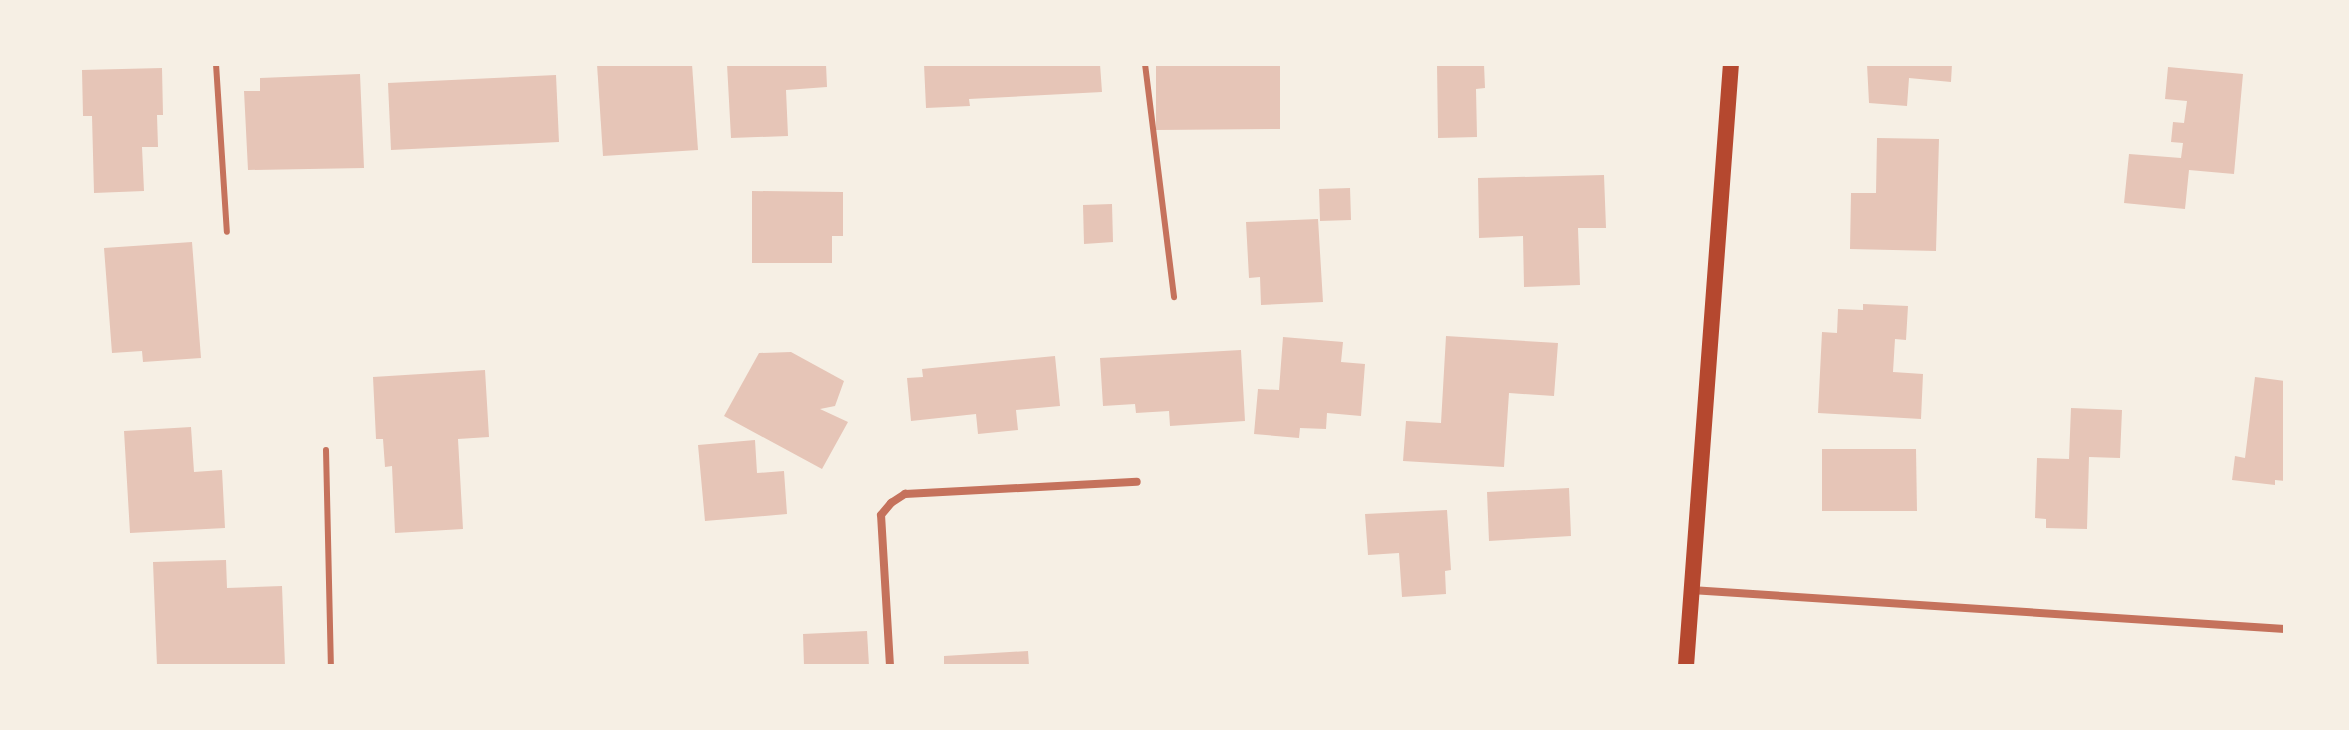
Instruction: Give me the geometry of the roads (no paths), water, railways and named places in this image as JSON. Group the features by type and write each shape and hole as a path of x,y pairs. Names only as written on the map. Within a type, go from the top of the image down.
{"main road":[{"path":"1686,666 1731,64"}],"street":[{"path":"890,666 881,515 891,503 905,494 1137,482"},
{"path":"1691,590 2285,629"}],"lane":[{"path":"216,64 227,232"},
{"path":"1145,64 1174,297"},
{"path":"326,450 331,666"}]}
